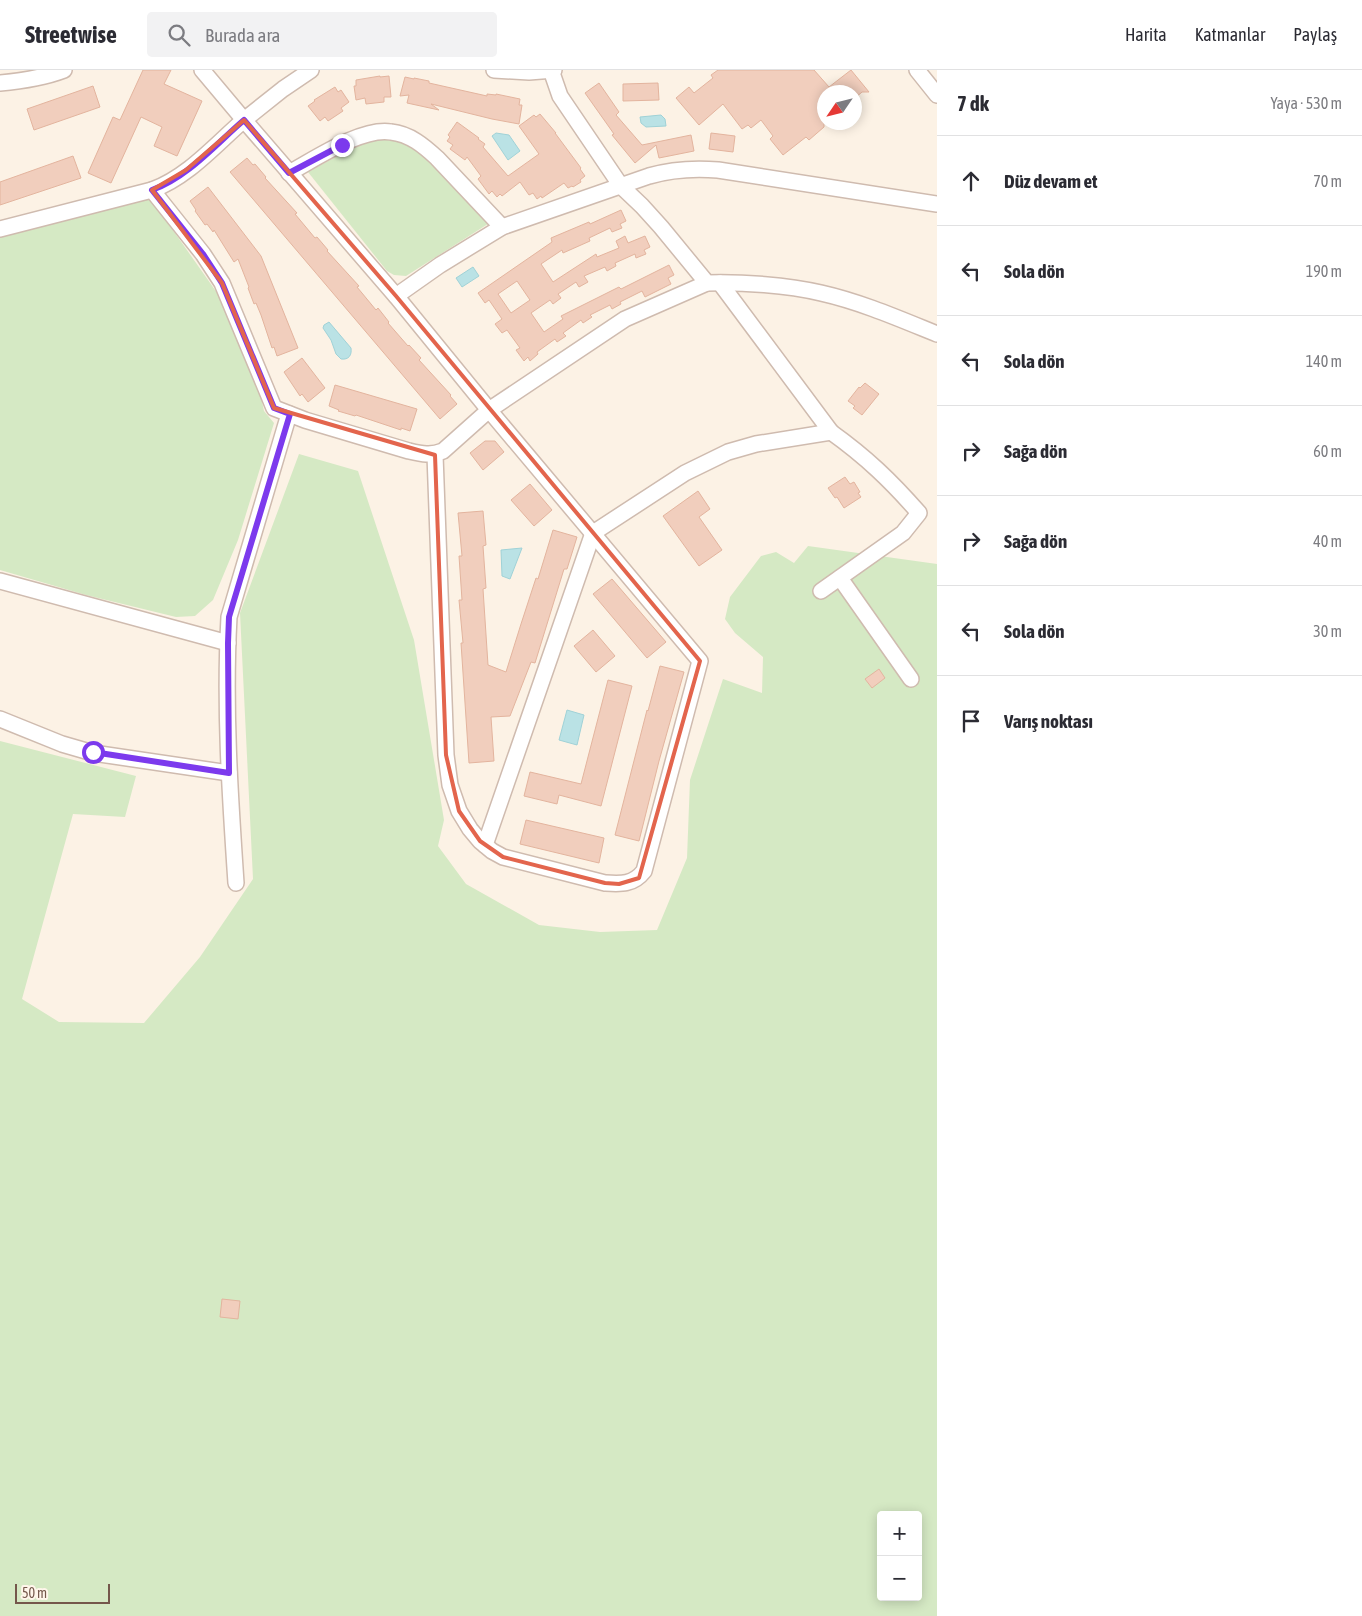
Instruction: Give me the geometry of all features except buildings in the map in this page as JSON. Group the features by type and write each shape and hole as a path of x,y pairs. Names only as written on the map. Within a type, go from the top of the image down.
{"street":[{"path":"0,83 29,80 64,70"},
{"path":"202,70 396,296 700,662 644,871 639,878 619,884 605,883 503,857 485,845 470,829 459,811 450,786 446,755 435,455"},
{"path":"0,230 160,187 186,170 244,120 283,89 311,70"},
{"path":"494,70 529,72 552,70 560,96 621,186 713,283 831,432 876,467 896,486 919,513 903,533 821,591"},
{"path":"917,70 937,95"},
{"path":"289,173 357,138 381,131 398,133 416,141 437,158 502,227"},
{"path":"396,296 440,265 502,227 667,171 704,169 937,204"},
{"path":"152,190 214,270 229,298 274,408 305,420 426,455 435,455 443,451 489,410 626,319 713,283 736,282 820,293 899,319 937,334"},
{"path":"236,883 229,773 229,617 290,414"},
{"path":"485,845 592,533 685,472 728,452 756,444 831,432"},
{"path":"840,578 911,679"},
{"path":"0,582 228,643"},
{"path":"0,719 62,744 93,752 229,773"}],"highlighted area":[{"path":"244,120 396,296 700,661 639,878 619,884 605,883 503,857 480,841 459,811 446,755 435,455 274,408 222,283 152,190 186,170"}],"green space":[{"path":"390,138 411,145 432,160 491,222 406,276 394,275 387,271 308,172 358,145 373,139"},
{"path":"132,199 151,199 220,297 259,387 264,411 274,423 238,540 213,600 195,616 176,617 86,595 0,570 0,234"},
{"path":"299,454 358,471 414,640 444,820 438,846 466,884 539,925 600,932 657,930 687,858 690,780 723,679 762,693 763,657 735,633 725,619 730,597 761,556 776,552 794,563 808,546 937,564 937,1616 0,1616 0,741 136,776 125,817 73,814 22,999 59,1022 144,1023 200,957 253,879 240,613"}],"water":[{"path":"661,115 665,119 666,126 646,127 641,123 640,117"},
{"path":"496,133 509,135 520,151 508,160 492,136"},
{"path":"473,267 479,276 462,287 456,278"},
{"path":"329,322 351,348 348,358 341,359 336,354 331,340 323,328"},
{"path":"522,548 510,579 502,576 501,550"},
{"path":"567,710 584,715 577,745 559,740"}],"route":[{"path":"93,752 229,773 229,617 290,414 274,408 229,298 214,270 152,190 186,170 244,120 289,173 342,145"}]}
